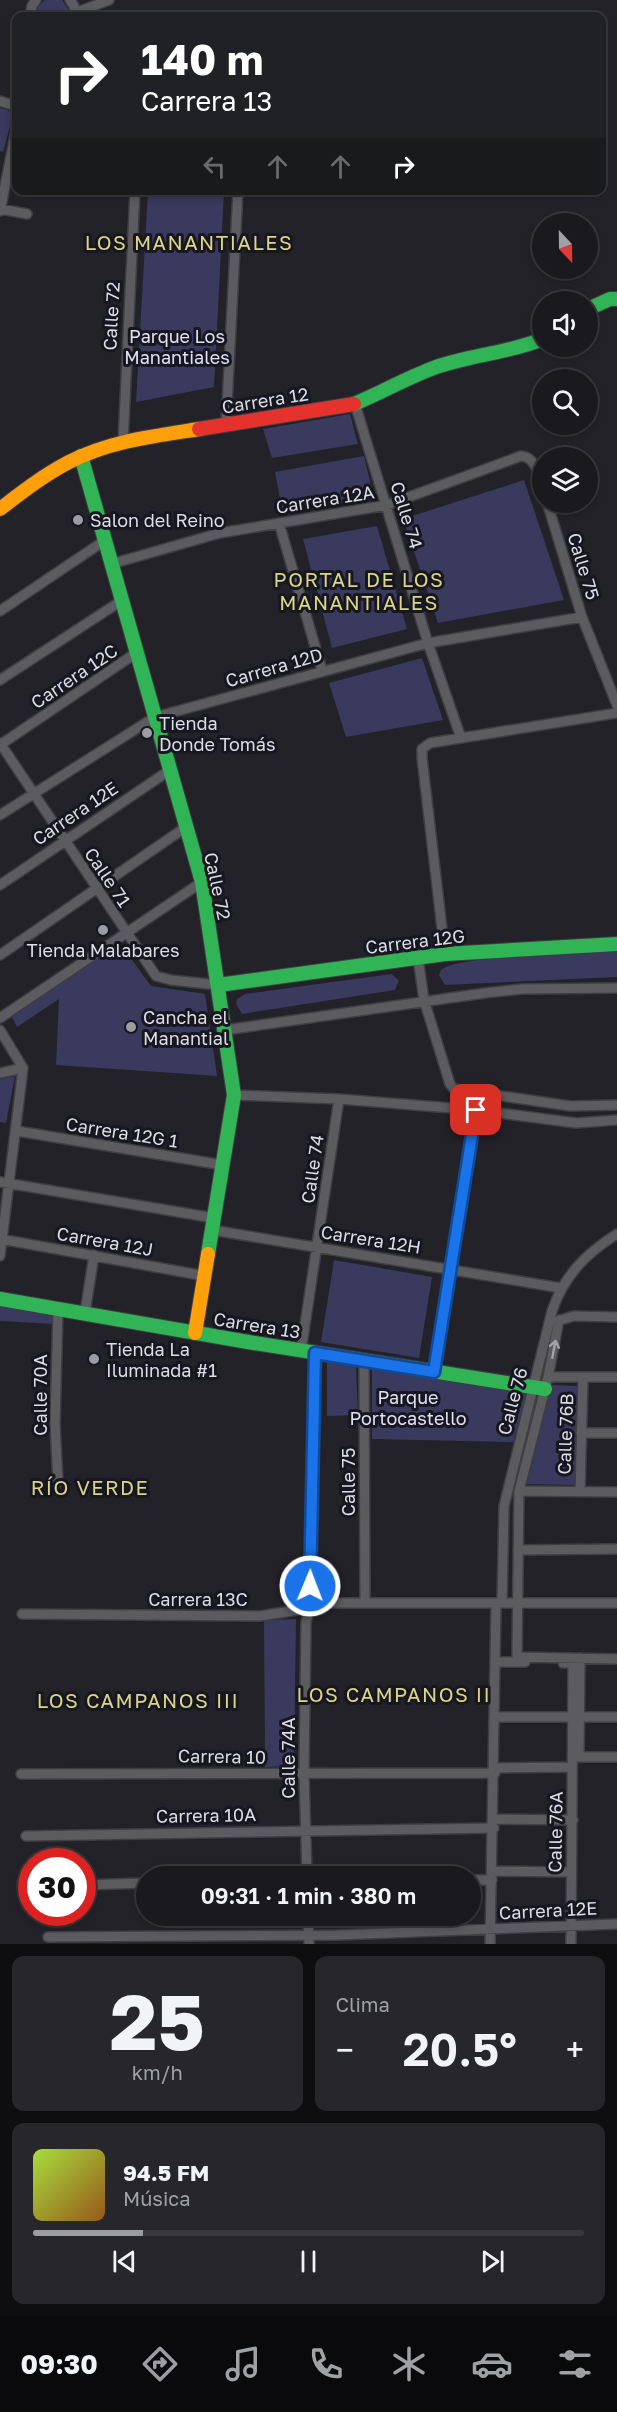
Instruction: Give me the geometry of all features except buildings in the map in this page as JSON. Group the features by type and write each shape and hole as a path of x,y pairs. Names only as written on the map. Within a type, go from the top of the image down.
{"street":[{"path":"82,12 109,0"},
{"path":"12,151 0,210 27,214"},
{"name":"Calle 72","path":"123,442 135,195"},
{"path":"226,425 238,195"},
{"path":"598,306 617,299"},
{"name":"Carrera 12","path":"0,509 48,474 81,456 123,442 355,404 431,369 468,358 518,349 532,343"},
{"name":"Calle 74","path":"355,404 428,643 461,738"},
{"name":"Calle 72","path":"81,456 202,882 234,1095 195,1333"},
{"name":"Carrera 12A","path":"111,564 219,533 387,505 521,456 527,457 532,463"},
{"name":"Calle 75","path":"550,513 582,617 616,698"},
{"path":"279,523 322,670"},
{"path":"0,611 104,541"},
{"path":"0,680 121,601"},
{"name":"Carrera 12D","path":"0,815 155,717 428,643 582,617"},
{"name":"Carrera 12C","path":"0,744 136,653"},
{"path":"445,954 422,749 430,743 617,713"},
{"name":"Calle 71","path":"0,744 95,888 158,978 218,985"},
{"name":"Carrera 12E","path":"0,885 170,770"},
{"path":"0,955 186,827"},
{"path":"0,1018 202,882"},
{"name":"Carrera 12G","path":"218,985 445,954 617,944"},
{"path":"418,958 424,1000 450,1084 458,1091 524,1098 570,1106 617,1105"},
{"path":"225,1030 424,1000 522,989 617,988"},
{"path":"0,1030 23,1068 0,1256"},
{"path":"0,1073 23,1068"},
{"path":"234,1095 339,1099 476,1110 576,1123 617,1120"},
{"name":"Calle 74","path":"308,1352 317,1246 339,1099"},
{"path":"434,1372 476,1110"},
{"name":"Carrera 12G 1","path":"17,1131 223,1165"},
{"name":"Carrera 12H","path":"0,1182 317,1246 561,1288"},
{"name":"Calle 76","path":"490,1944 495,1770 495,1662 504,1506 542,1385 548,1324 561,1288 583,1258 617,1234"},
{"name":"Carrera 12J","path":"1,1239 205,1276"},
{"path":"85,1313 94,1255"},
{"name":"Carrera 13","path":"0,1299 364,1361 542,1385"},
{"name":"Calle 70A","path":"58,1309 55,1424 58,1482"},
{"path":"548,1324 574,1316 617,1317"},
{"name":"Calle 76","path":"559,1320 519,1491 516,1657 580,1658"},
{"name":"Calle 74A","path":"307,1866 304,1773 306,1622 310,1608 308,1352"},
{"name":"Calle 75","path":"364,1361 365,1603"},
{"path":"542,1385 583,1378 617,1377"},
{"name":"Calle 76B","path":"580,1492 583,1378"},
{"path":"581,1433 617,1433"},
{"path":"519,1491 617,1492"},
{"path":"518,1550 617,1549"},
{"name":"Carrera 13C","path":"22,1614 260,1616 310,1608 324,1603 617,1603"},
{"path":"576,1717 580,1658 617,1659"},
{"path":"495,1662 573,1663 576,1717"},
{"path":"495,1717 617,1717"},
{"name":"Calle 76A","path":"571,1944 576,1717"},
{"name":"Carrera 10","path":"21,1774 495,1770 617,1757"},
{"path":"494,1823 573,1820"},
{"name":"Carrera 10A","path":"26,1836 494,1823"},
{"path":"481,1878 571,1872"},
{"path":"96,1885 136,1884"},
{"name":"Carrera 12E","path":"48,1937 309,1940 571,1924 617,1924"}],"green space":[{"path":"45,0 62,0 68,12 37,12 38,7"},
{"path":"0,108 12,111 12,119 3,152 0,151"},
{"name":"Parque Los Manantiales","path":"148,195 224,195 214,387 136,402"},
{"path":"350,414 358,444 272,458 263,429"},
{"path":"364,456 374,498 283,515 275,472"},
{"path":"524,480 532,504 532,513 535,513 564,600 438,623 403,519"},
{"path":"377,526 407,629 332,648 303,539"},
{"path":"422,658 443,720 346,737 329,683"},
{"path":"119,942 151,986 205,994 217,1076 56,1065 59,999 17,1027 11,1015"},
{"path":"617,950 617,977 445,985 439,975 441,970 452,965 472,961 524,955"},
{"path":"392,974 399,981 395,990 242,1014 236,1004 237,999 245,994"},
{"path":"15,1076 6,1123 0,1122 0,1079"},
{"path":"334,1260 432,1277 419,1358 321,1342"},
{"path":"0,1305 54,1314 54,1324 0,1321"},
{"path":"327,1361 356,1366 358,1415 327,1416"},
{"name":"Parque Portocastello","path":"372,1367 527,1394 513,1442 372,1439"},
{"path":"552,1385 577,1386 575,1485 523,1484"},
{"path":"296,1619 294,1766 265,1767 264,1620"}],"traffic: fast":[{"path":"598,304 610,299 617,299"},
{"path":"354,404 445,364 532,343"},
{"path":"81,456 202,882 234,1095 208,1254"},
{"path":"218,985 445,954 617,944"},
{"path":"0,1299 254,1343 545,1389"}],"traffic: slow":[{"path":"0,509 51,472 85,455 132,440 199,429"},
{"path":"195,1333 208,1254"}],"traffic: jam":[{"path":"199,429 354,404"}],"place":[{"name":"Salon del Reino","path":"78,520"},
{"name":"Tienda Donde Tomás","path":"147,733"},
{"name":"Tienda Malabares","path":"103,930"},
{"name":"Cancha el Manantial","path":"131,1027"},
{"name":"Tienda La Iluminada #1","path":"94,1359"}],"district":[{"name":"LOS MANANTIALES","path":"189,242"},
{"name":"PORTAL DE LOS MANANTIALES","path":"359,590"},
{"name":"RÍO VERDE","path":"90,1487"},
{"name":"LOS CAMPANOS II","path":"394,1694"},
{"name":"LOS CAMPANOS III","path":"138,1700"}],"route":[{"path":"310,1586 315,1353 434,1372 476,1110"}]}
